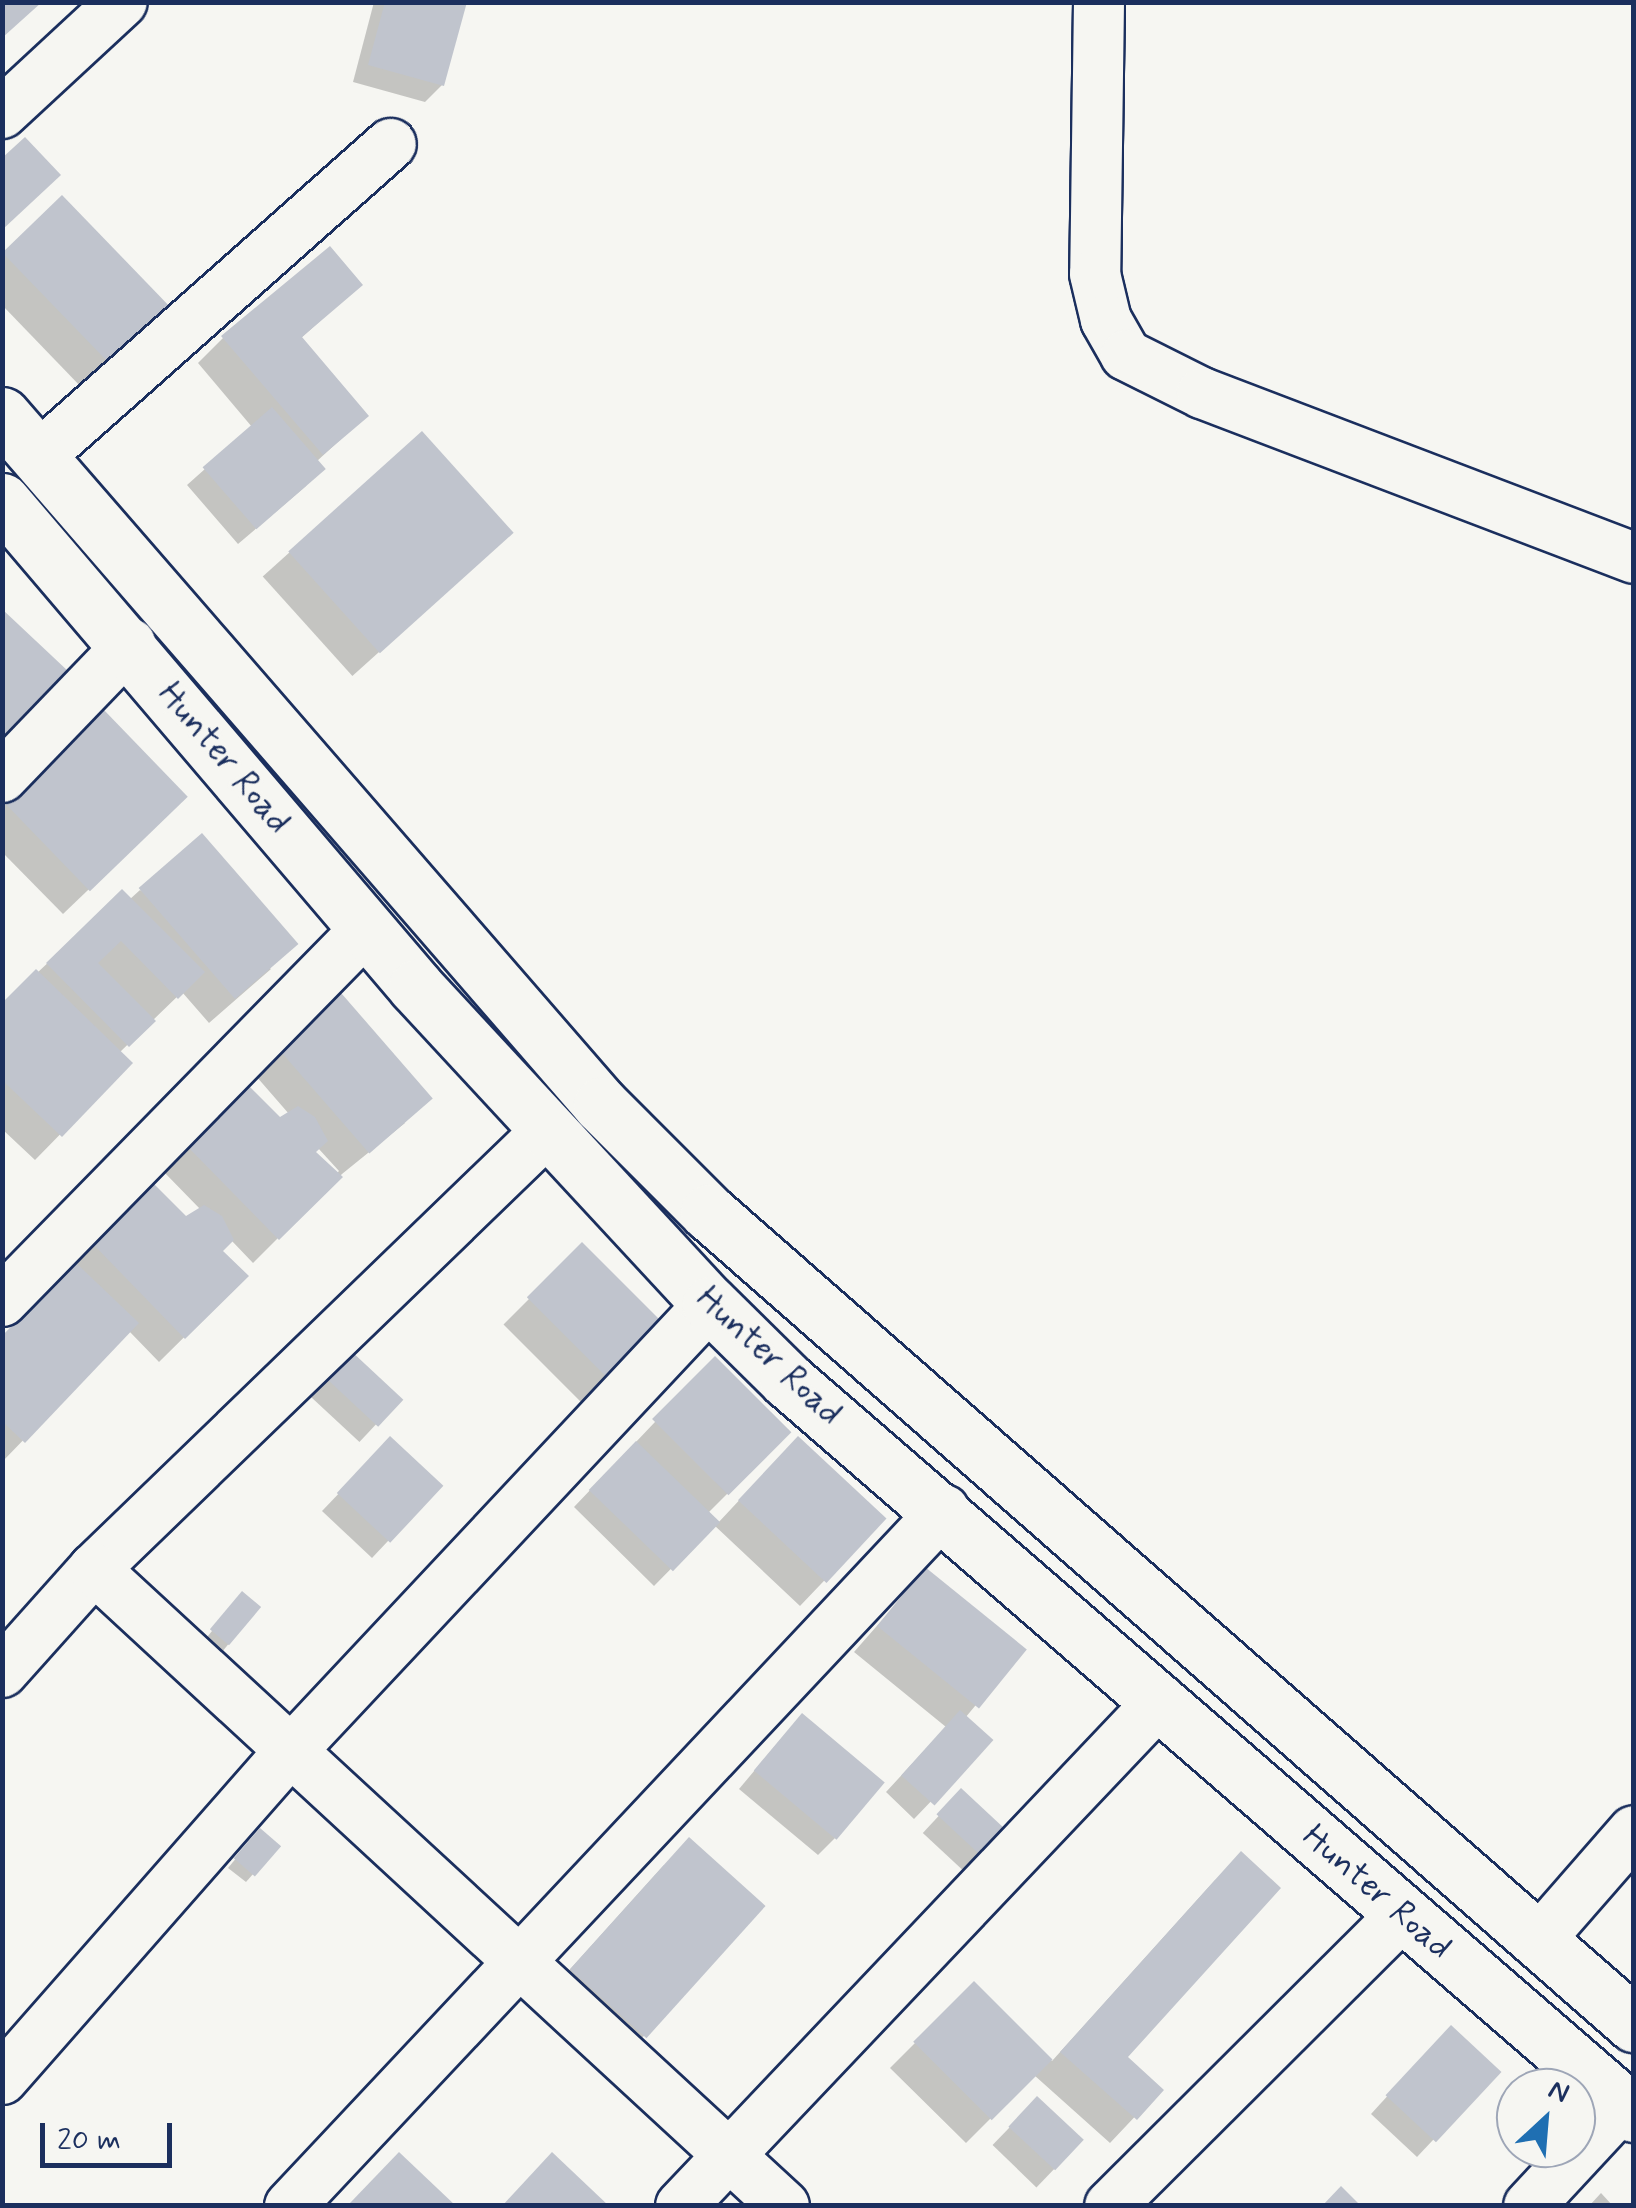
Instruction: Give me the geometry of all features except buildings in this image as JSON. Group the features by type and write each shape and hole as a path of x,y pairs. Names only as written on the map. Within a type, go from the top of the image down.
{"main road":[{"name":"Hunter Road","path":"2,415 602,1105 708,1212 1634,2024"},
{"name":"Hunter Road","path":"2,501 130,644 360,920 546,1132 710,1304 788,1380 944,1510 1628,2109"},
{"path":"360,920 399,870"}],"street":[{"path":"2,112 122,2"},
{"path":"1099,2 1095,274 1106,320 1126,355 1202,392 1634,558"},
{"path":"37,458 391,144"},
{"path":"2,777 130,644"},
{"path":"2,1301 360,920"},
{"path":"2,1672 94,1569 546,1132"},
{"path":"2,2079 288,1754 710,1304"},
{"path":"290,2206 944,1510"},
{"path":"94,1569 288,1754 784,2206"},
{"path":"682,2206 1161,1700"},
{"path":"1536,1942 1634,1831"},
{"path":"1110,2206 1402,1915"},
{"path":"1529,2206 1628,2109"}]}
